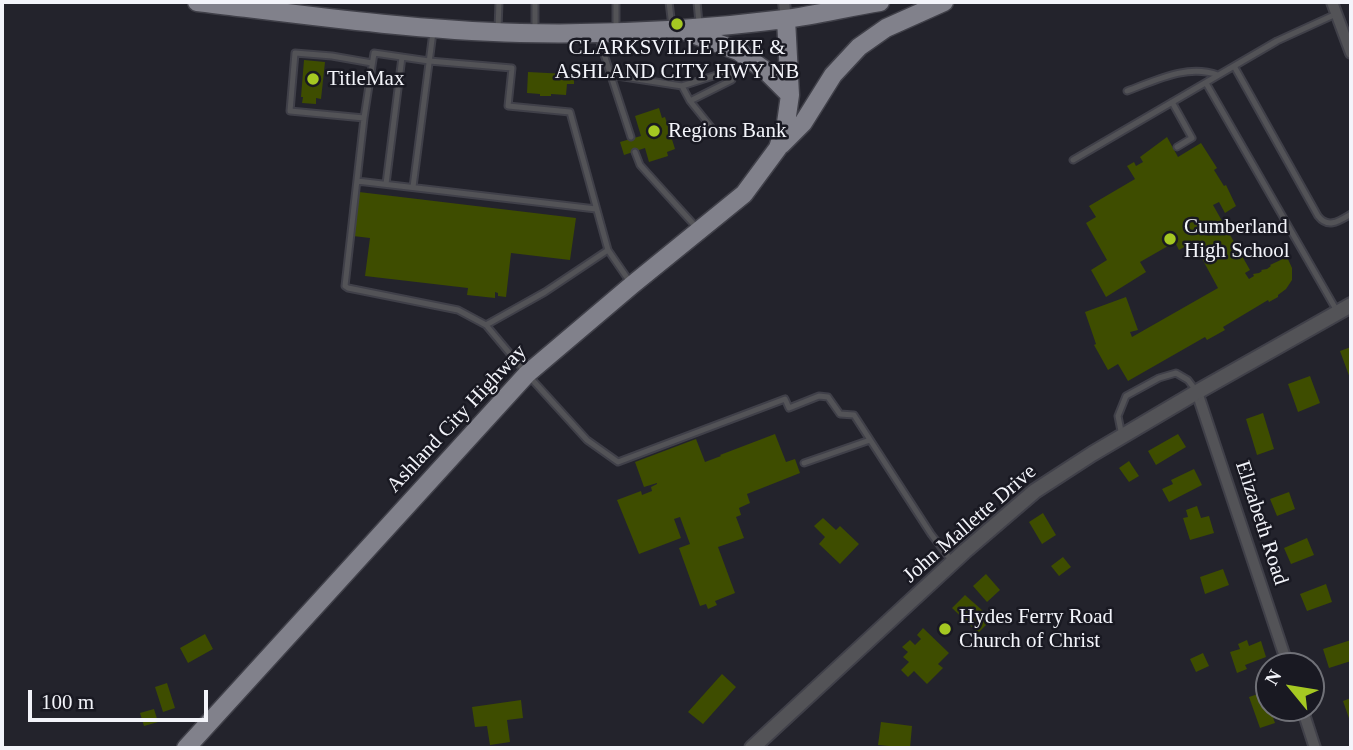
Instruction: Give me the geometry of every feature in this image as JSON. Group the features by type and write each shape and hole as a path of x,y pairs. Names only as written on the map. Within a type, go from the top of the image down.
{"main road":[{"path":"208,2 434,29 597,33 675,29 738,51 766,71 790,95"},
{"path":"675,29 698,9 785,10 880,2"},
{"path":"778,148 803,123 833,75 859,47 886,28 944,2"},
{"name":"Ashland City Highway","path":"191,746 527,374 744,194 778,148 786,122 790,95 785,10"}],"street":[{"path":"1332,2 1351,53"},
{"name":"John Mallette Drive","path":"752,748 953,562 1035,491 1122,436 1345,309"},
{"name":"Elizabeth Road","path":"1197,392 1283,652"},
{"path":"1307,722 1315,748"}],"lane":[{"path":"498,32 499,2"},
{"path":"535,2 536,33"},
{"path":"616,2 616,32"},
{"path":"669,2 675,29"},
{"path":"1073,160 1277,41 1336,14"},
{"path":"413,187 434,29"},
{"path":"597,33 631,137"},
{"path":"364,118 290,111 295,53 372,63"},
{"path":"632,285 608,250 570,112 508,106 512,68 374,53 345,286 458,310 486,326 587,440 618,462 785,399 789,408 819,396 828,397 840,414 854,415 931,534 953,562"},
{"path":"386,184 402,58"},
{"path":"1234,66 1318,216 1330,224 1351,214"},
{"path":"611,75 681,86 729,71 732,75 732,80 690,101"},
{"path":"1127,91 1187,71 1207,71 1219,75"},
{"path":"1206,83 1345,309"},
{"path":"681,86 715,132"},
{"path":"1172,102 1192,138 1177,147"},
{"path":"635,152 640,165 700,231"},
{"path":"357,181 596,209"},
{"path":"486,326 545,292 608,250"},
{"path":"1122,436 1118,416 1126,396 1159,378 1176,373 1188,380 1197,392"},
{"path":"804,463 870,440"}],"building":[{"name":"TitleMax","path":"304,60 325,62 321,99 316,98 316,104 302,103"},
{"path":"528,72 567,74 574,77 574,84 567,84 566,95 540,96 527,93"},
{"name":"Regions Bank","path":"659,108 662,118 665,117 675,149 667,152 668,156 649,162 645,148 624,155 620,142 641,136 635,116"},
{"path":"1167,137 1178,157 1201,143 1217,168 1214,170 1224,186 1226,185 1236,206 1225,213 1219,202 1213,205 1250,270 1245,273 1249,279 1253,274 1287,257 1292,268 1292,280 1278,297 1269,302 1268,300 1223,327 1225,330 1207,340 1205,337 1128,381 1118,364 1108,370 1094,345 1096,344 1085,312 1126,297 1138,330 1130,332 1132,337 1218,288 1193,242 1179,250 1175,242 1140,262 1146,272 1106,297 1091,270 1107,260 1086,223 1096,217 1089,206 1135,179 1127,166 1134,162 1136,166 1143,162 1140,157"},
{"path":"359,192 576,218 570,260 511,253 506,297 498,296 495,292 495,298 467,295 468,288 365,276 370,238 353,236"},
{"path":"1351,347 1351,381 1340,351"},
{"path":"1310,376 1320,403 1298,412 1288,384"},
{"path":"1263,413 1274,449 1257,455 1246,419"},
{"path":"775,434 786,462 795,459 800,473 747,494 750,503 739,508 741,515 736,517 744,538 718,547 735,593 715,601 717,605 708,609 706,604 700,606 679,548 690,544 680,517 674,519 681,538 639,554 617,500 641,491 642,495 652,491 651,487 657,484 644,487 635,462 696,439 705,462"},
{"path":"1178,434 1186,447 1156,465 1148,451"},
{"path":"1129,461 1139,476 1129,482 1119,468"},
{"path":"1194,469 1202,485 1169,502 1162,489 1173,484 1171,480"},
{"path":"1289,492 1295,509 1277,516 1270,499"},
{"path":"1197,506 1201,518 1209,516 1214,533 1190,540 1183,518 1188,517 1186,510"},
{"path":"1043,513 1056,535 1042,544 1029,522"},
{"path":"823,518 836,530 840,526 859,544 840,564 819,544 825,537 814,526"},
{"path":"1307,538 1314,555 1291,564 1284,548"},
{"path":"1063,557 1071,567 1059,576 1051,566"},
{"path":"1223,569 1229,585 1205,594 1200,577"},
{"path":"986,574 1000,590 987,602 973,586"},
{"path":"1326,584 1332,602 1307,611 1300,594"},
{"path":"965,595 992,619 978,633 952,608"},
{"path":"923,628 949,653 938,664 943,668 927,684 914,671 908,677 901,670 909,662 903,657 908,652 902,647 910,640 915,645 921,639 917,635"},
{"path":"205,634 213,649 188,663 180,648"},
{"path":"1247,640 1249,646 1261,641 1264,652 1255,652 1255,661 1245,665 1247,669 1237,673 1230,652 1240,649 1238,644"},
{"path":"1351,640 1351,661 1329,668 1323,649"},
{"path":"1203,653 1209,666 1196,672 1190,659"},
{"path":"722,674 736,687 703,724 688,712"},
{"path":"167,683 175,708 163,712 155,687"},
{"path":"1255,695 1255,714 1249,697"},
{"path":"1351,698 1351,724 1343,701"},
{"path":"521,700 523,718 507,720 510,742 490,745 487,726 475,727 472,707"},
{"path":"154,709 158,722 144,726 140,713"},
{"path":"881,722 912,726 910,748 878,745"},
{"path":"1258,722 1275,722 1275,723 1260,728"}],"place":[{"name":"CLARKSVILLE PIKE & ASHLAND CITY HWY NB","path":"677,24"},
{"name":"TitleMax","path":"313,79"},
{"name":"Regions Bank","path":"654,131"},
{"name":"Cumberland High School","path":"1170,239"},
{"name":"Hydes Ferry Road Church of Christ","path":"945,629"}]}
